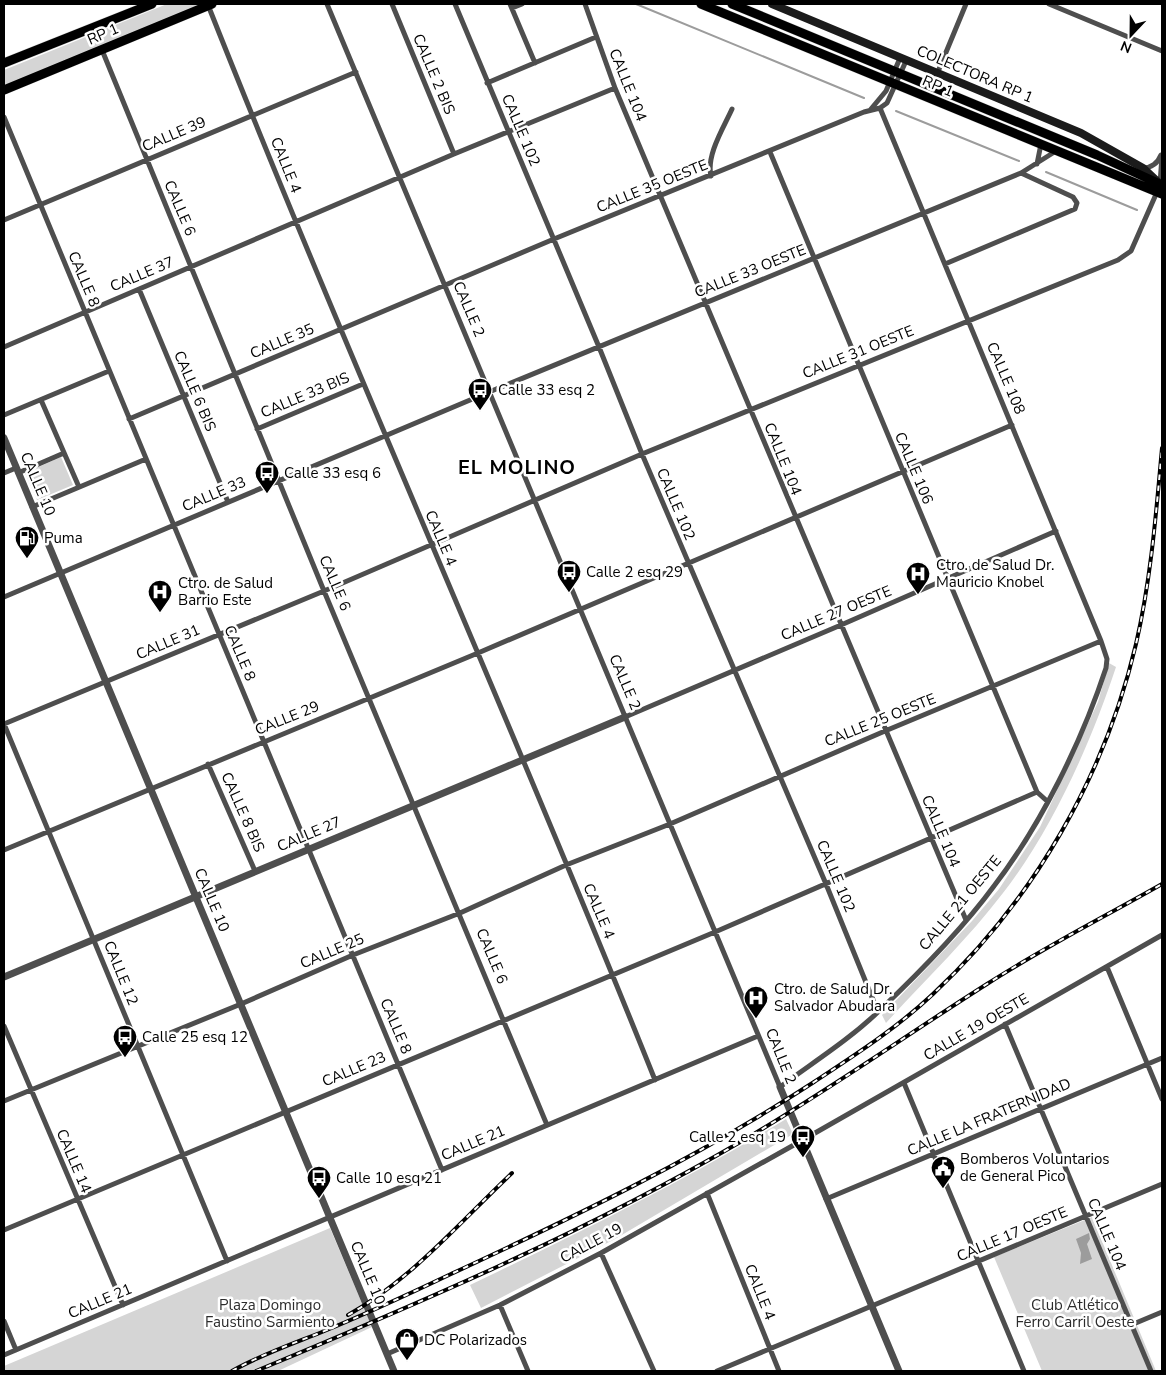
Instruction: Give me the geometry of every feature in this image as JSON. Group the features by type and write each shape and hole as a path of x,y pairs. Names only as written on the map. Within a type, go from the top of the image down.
{"main road":[{"name":"RP 1","path":"4,63 152,4"},
{"name":"RP 1","path":"701,4 894,82 1057,151 1160,189"},
{"name":"RP 1","path":"732,4 898,72 1160,189"},
{"name":"COLECTORA RP 1","path":"772,4 1080,133 1143,168 1160,189"},
{"name":"RP 1","path":"4,90 210,5"}],"street":[{"name":"CALLE 2","path":"327,4 899,1371"},
{"name":"CALLE 2 BIS","path":"392,4 454,154"},
{"name":"CALLE 102","path":"455,4 688,564 826,884 878,1012"},
{"path":"522,4 511,6 535,63"},
{"name":"CALLE 104","path":"584,4 615,88 795,519 966,920"},
{"path":"937,74 966,4"},
{"path":"1049,4 1162,51"},
{"name":"CALLE 4","path":"210,5 251,114 384,436 523,759 656,1080"},
{"path":"487,83 596,37"},
{"name":"CALLE 6","path":"102,50 324,591 505,1019 547,1125"},
{"path":"880,108 887,103 903,59"},
{"name":"CALLE 39","path":"4,220 251,114 356,72"},
{"name":"CALLE 35 OESTE","path":"868,110 884,96 894,82"},
{"name":"CALLE 37","path":"4,347 296,223 399,177 615,88"},
{"name":"CALLE 35 OESTE","path":"444,285 868,110 880,108"},
{"name":"CALLE 108","path":"880,108 1056,531 1101,642 1106,659"},
{"path":"711,176 710,164 712,156 732,109"},
{"name":"CALLE 8","path":"4,117 172,525 442,1170"},
{"path":"1037,164 1041,144"},
{"name":"CALLE 33 OESTE","path":"489,392 1021,173 1057,151"},
{"name":"CALLE 106","path":"770,152 815,258 857,365 1037,792"},
{"path":"1143,168 1155,163 1162,154"},
{"name":"CALLE 31 OESTE","path":"535,501 642,454 1126,256 1135,244 1160,189 1162,154"},
{"path":"945,264 1075,209 1077,203 1073,197 1021,173"},
{"name":"CALLE 35","path":"129,419 444,285"},
{"name":"CALLE 6 BIS","path":"139,289 228,502"},
{"path":"4,415 109,371"},
{"name":"CALLE 33 BIS","path":"258,429 363,384"},
{"name":"CALLE 33","path":"4,597 489,392"},
{"path":"40,400 79,487"},
{"name":"CALLE 29","path":"4,850 478,653 1012,425"},
{"name":"CALLE 10","path":"4,438 394,1371"},
{"path":"4,474 64,453"},
{"path":"32,507 146,459"},
{"name":"CALLE 31","path":"4,724 535,501"},
{"name":"CALLE 27 OESTE","path":"625,717 1056,531"},
{"name":"CALLE 25 OESTE","path":"670,824 885,731 1101,642"},
{"name":"CALLE 21 OESTE","path":"780,1087 878,1012 966,920 1010,863 1036,825 1096,700 1106,668 1106,659"},
{"name":"CALLE 27","path":"4,977 308,848 625,717"},
{"name":"CALLE 12","path":"4,724 227,1260"},
{"name":"CALLE 8 BIS","path":"208,764 255,871"},
{"path":"1037,792 1047,801"},
{"name":"CALLE 23","path":"4,1230 715,932 931,840 1037,792"},
{"name":"CALLE 25","path":"4,1101 241,1004 353,955 460,913 566,865 670,824"},
{"name":"CALLE 19 OESTE","path":"802,1141 1162,935"},
{"path":"1106,967 1162,1099"},
{"name":"CALLE 104","path":"1004,1024 1150,1371"},
{"name":"CALLE 14","path":"4,1026 76,1200 123,1305"},
{"name":"CALLE 21","path":"4,1355 758,1036"},
{"name":"CALLE LA FRATERNIDAD","path":"826,1199 1162,1058"},
{"path":"904,1082 1023,1370 1017,1371"},
{"name":"CALLE 19","path":"387,1354 500,1305 600,1253 802,1141"},
{"name":"CALLE 17 OESTE","path":"717,1371 1162,1184"},
{"name":"CALLE 4","path":"707,1194 779,1371"},
{"path":"600,1253 654,1371"},
{"path":"500,1305 528,1371"},
{"path":"1131,1325 1162,1312"},
{"path":"4,1321 16,1350"}],"green space":[{"path":"167,4 201,4 4,87 4,70"},
{"path":"61,457 73,485 37,500 25,473"},
{"path":"1109,663 1116,667 1095,726 1054,814 1038,842 990,910 886,1023 882,1015 972,921 999,889 1040,827 1098,702"},
{"path":"786,1119 793,1134 615,1239 481,1308 470,1285 630,1206 709,1164"},
{"name":"Club Atlético Ferro Carril Oeste","path":"1092,1217 1156,1371 1042,1371 994,1257"},
{"name":"Plaza Domingo Faustino Sarmiento","path":"330,1228 372,1327 278,1371 4,1371 4,1366"}],"shaded area":[{"path":"1089,1233 1090,1239 1087,1244 1092,1259 1080,1264 1081,1253 1076,1239"}],"waterway":[{"path":"636,4 864,98"},
{"path":"896,111 1019,161"},
{"path":"1046,172 1137,210"}],"railway":[{"path":"232,1371 419,1289 590,1208 682,1160 771,1109 829,1072 890,1030 933,994 969,958 1003,919 1033,877 1060,834 1085,788 1105,741 1122,693 1136,644 1146,595 1162,448"},
{"path":"256,1371 503,1264 684,1174 804,1103 1008,971 1162,884"},
{"path":"348,1315 371,1301 414,1268 512,1173"}],"place":[{"name":"Calle 33 esq 2","path":"480,411"},
{"name":"Calle 33 esq 6","path":"267,494"},
{"name":"Puma","path":"27,559"},
{"name":"Calle 2 esq 29","path":"569,593"},
{"name":"Ctro. de Salud Dr. Mauricio Knobel","path":"918,595"},
{"name":"Ctro. de Salud Barrio Este","path":"160,613"},
{"name":"Ctro. de Salud Dr. Salvador Abudara","path":"756,1019"},
{"name":"Calle 25 esq 12","path":"125,1058"},
{"name":"Calle 2 esq 19","path":"803,1158"},
{"name":"Bomberos Voluntarios de General Pico","path":"943,1189"},
{"name":"Calle 10 esq 21","path":"319,1199"},
{"name":"DC Polarizados","path":"407,1361"}],"district":[{"name":"EL MOLINO","path":"517,467"}]}
